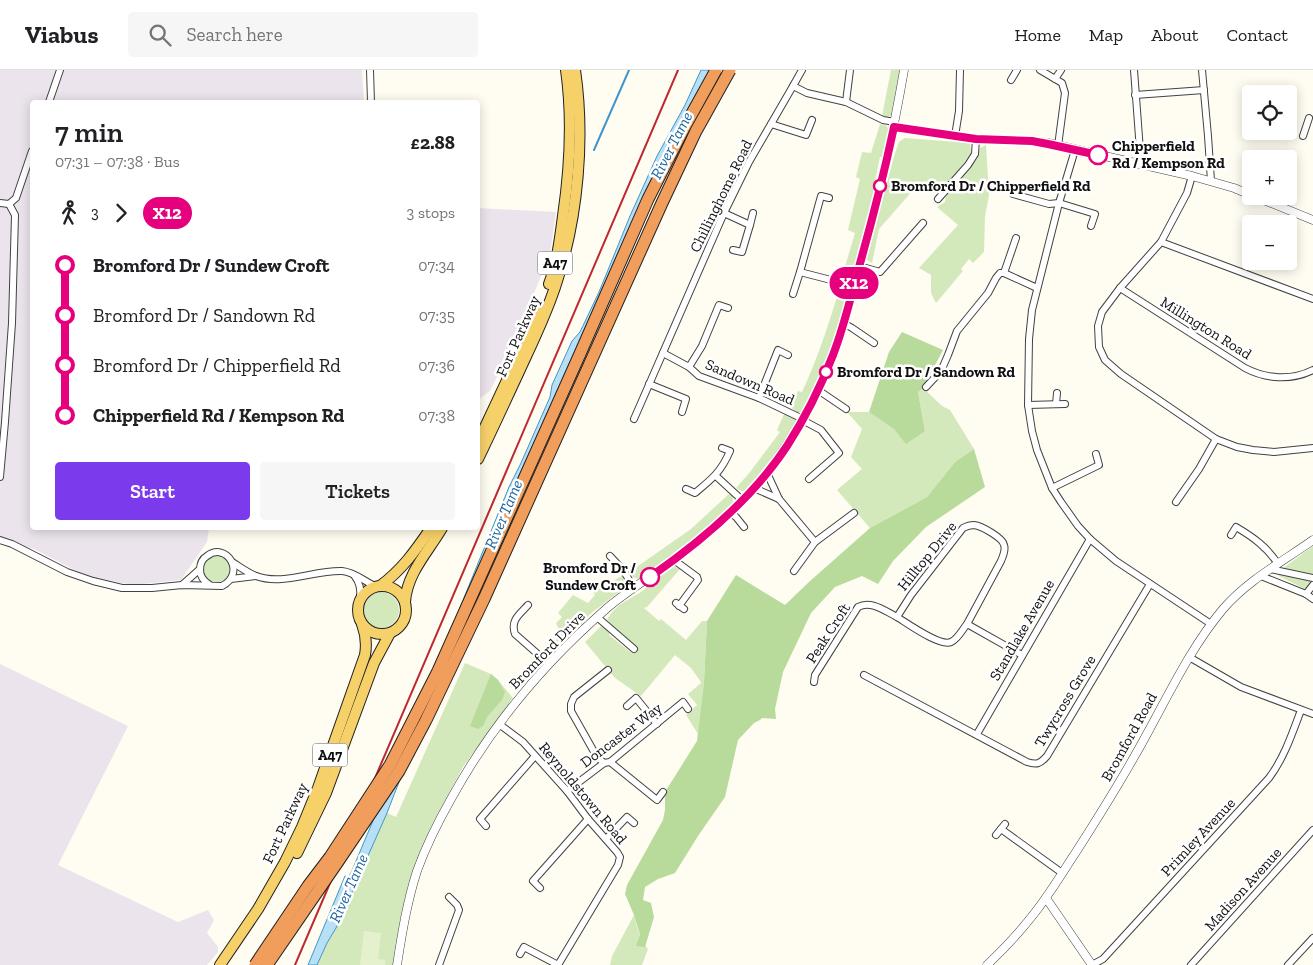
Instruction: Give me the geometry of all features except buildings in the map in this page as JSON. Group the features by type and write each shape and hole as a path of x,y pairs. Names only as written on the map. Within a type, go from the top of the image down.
{"highway":[{"path":"255,965 308,886 330,857 390,765 438,671 648,199 716,70"},
{"path":"267,965 399,771 426,720 484,599 662,203 696,131 730,70"}],"main road":[{"name":"Fort Parkway","path":"480,438 540,308 557,255 568,180 570,143 566,70"},
{"name":"Fort Parkway","path":"480,455 546,311 571,229 577,184 579,145 575,70"},
{"path":"360,599 366,592 394,576 430,530"},
{"name":"Fort Parkway","path":"228,965 272,899 326,793 374,663 388,635 399,628 404,622 406,593 410,578 441,530"},
{"path":"379,586 396,591 405,602"},
{"name":"Fort Parkway","path":"220,965 275,880 298,836 318,788 361,668 366,646 365,633 358,611 360,599"},
{"path":"362,624 372,633 388,635"}],"street":[{"path":"50,100 60,70"},
{"path":"370,70 371,100"},
{"name":"Chillinghome Road","path":"634,420 724,213 749,162 802,70"},
{"path":"846,102 850,70"},
{"name":"Bromford Drive","path":"397,965 410,897 426,849 466,772 499,724 522,694 549,664 607,608 674,560 730,513 767,473 803,419 834,354 854,286 895,125 904,70"},
{"path":"1011,80 1018,70"},
{"path":"1040,70 1062,83 1065,93 1058,146"},
{"path":"1055,79 1061,70"},
{"path":"1134,70 1141,164"},
{"path":"1202,70 1211,181"},
{"path":"955,136 959,110 960,71"},
{"path":"793,86 807,93 846,102 895,125 976,139 1032,141 1192,176 1242,192"},
{"path":"1135,95 1204,90"},
{"path":"1302,136 1310,128 1309,118"},
{"path":"771,124 806,135 812,120"},
{"path":"938,199 968,166 975,154 976,139"},
{"path":"1075,150 1059,203 1032,310 1029,339 1028,405 1037,450 1052,488 1070,515 1090,539 1116,561 1211,624"},
{"path":"0,204 9,204 16,198 30,157"},
{"path":"1192,176 1188,193 1160,242 1102,312 1098,326 1099,347 1105,360 1121,374 1216,438 1253,450 1274,452 1313,448"},
{"path":"1013,194 1049,204 1059,203 1095,214 1091,226"},
{"path":"793,294 821,196 829,198"},
{"path":"0,477 12,313 15,215 9,204"},
{"path":"1275,205 1313,220"},
{"path":"724,213 750,225"},
{"path":"733,250 742,252 754,213"},
{"path":"859,266 880,272 923,223"},
{"path":"1004,273 1016,238"},
{"path":"1160,242 1313,300"},
{"path":"800,272 854,286"},
{"path":"926,388 941,371 957,331 988,293 1000,273 1004,273 1037,288"},
{"name":"Millington Road","path":"1120,288 1256,374 1285,377 1313,370"},
{"path":"689,367 702,346 719,304 728,308"},
{"path":"843,323 874,343"},
{"path":"759,398 778,350 788,355"},
{"name":"Sandown Road","path":"663,353 689,367 699,376 759,398 803,419 821,430 839,453 809,479"},
{"path":"933,380 940,386"},
{"path":"649,384 686,399 682,412"},
{"path":"818,390 846,409"},
{"path":"1056,404 1057,394"},
{"path":"1028,405 1065,404"},
{"path":"1176,502 1199,469 1216,438"},
{"path":"686,489 695,493 716,476 725,463 730,451 722,448"},
{"path":"1052,488 1099,465 1096,454"},
{"path":"767,473 779,500 814,542"},
{"path":"716,476 742,500"},
{"path":"754,488 779,500"},
{"path":"730,513 744,527"},
{"path":"794,571 814,542 854,513"},
{"name":"Hilltop Drive","path":"977,525 1001,539 1005,546 1002,561 967,624 951,642 944,643 897,617 911,595 963,528 977,525"},
{"path":"1231,535 1236,527 1268,549 1278,564"},
{"name":"Standlake Avenue","path":"977,734 1090,539"},
{"path":"0,540 12,544 67,572 93,582 122,588 182,585 222,586 231,579 234,568 232,562"},
{"name":"Bromford Road","path":"987,965 1015,936 1046,898 1104,808 1189,657 1211,624 1242,590 1313,540"},
{"path":"182,585 200,569 204,558 208,554 220,552 225,554 232,562 256,576"},
{"path":"610,556 623,570 634,588"},
{"path":"674,560 697,577 698,580 680,606"},
{"path":"200,569 203,579 210,585"},
{"path":"1270,569 1313,578"},
{"path":"231,579 256,576 274,579 344,571 379,586"},
{"path":"354,574 360,585 360,599"},
{"path":"1261,576 1306,594 1313,599"},
{"name":"Twycross Grove","path":"864,675 1027,762 1039,763 1047,756 1150,584"},
{"path":"1306,594 1313,584"},
{"name":"Peak Croft","path":"814,682 815,675 860,605 868,604 897,617"},
{"path":"528,605 514,621 512,628 515,634 549,664"},
{"path":"598,617 634,649"},
{"path":"967,624 1022,655"},
{"path":"1189,657 1241,687 1313,714"},
{"path":"608,670 574,697 570,711 597,758 607,763 657,800 663,792"},
{"path":"627,706 636,698 656,724"},
{"name":"Doncaster Way","path":"567,791 607,763 683,702 688,709"},
{"name":"Primley Avenue","path":"1092,965 1103,959 1269,778 1282,758 1301,710"},
{"name":"Reynoldstown Road","path":"499,724 523,742 567,791 620,857 558,965"},
{"path":"486,826 480,819 535,756"},
{"path":"606,839 627,817 634,823"},
{"path":"540,888 534,881 588,819"},
{"path":"996,835 1003,826 1062,873"},
{"name":"Madison Avenue","path":"1191,965 1313,830"},
{"path":"440,965 459,910 449,897"},
{"path":"1046,898 1092,965"},
{"path":"1288,965 1313,938"},
{"path":"520,954 524,947 558,965"}],"shaded area":[{"path":"0,70 362,70 364,100 30,100 30,530 209,530 207,542 181,580 133,585 86,576 34,549 0,542"},
{"path":"480,208 556,212 550,254 514,342 490,391 480,398"},
{"path":"0,664 128,726 58,865 178,922 208,910 214,920 207,933 218,947 218,952 207,965 0,965"}],"green space":[{"path":"891,70 901,70 892,115 888,117 882,116"},
{"path":"880,124 887,126 889,131 883,157 880,157 875,181 876,189 852,279 849,281 841,280 855,233 848,230 860,179 856,177 862,152 871,153"},
{"path":"905,138 970,143 971,153 939,193 931,191 924,185 919,192 914,189 879,229 872,263 866,259 895,153 899,142"},
{"path":"986,145 989,195 985,216 984,252 973,263 969,259 961,269 963,271 936,303 931,293 931,275 919,268 958,225 937,207 945,202 946,196 977,159 980,148"},
{"path":"840,287 846,289 848,296 825,363 804,411 798,413 791,407 798,391 802,392 813,366"},
{"path":"902,332 943,350 923,388 918,392 925,431 906,444 895,430 869,412 889,352"},
{"path":"923,388 942,406 950,410 974,449 955,462 927,497 870,528 837,490 862,469 851,457 862,429 847,412 869,412 895,430 925,431 918,392"},
{"path":"785,412 795,418 797,422 748,489 744,492 736,488 780,432 777,430"},
{"path":"974,449 985,487 926,527 893,561 878,584 862,576 835,587 811,613 783,672 775,709 776,719 762,718 754,723 738,740 725,797 675,873 658,879 645,887 643,900 651,903 654,917 645,947 636,946 640,935 625,894 627,885 663,820 665,792 697,741 704,682 707,621 736,575 785,605 870,528 927,497 955,462"},
{"path":"730,493 733,497 733,503 691,542 643,577 635,578 628,573 691,529"},
{"path":"1313,546 1313,575 1282,569"},
{"path":"217,555 227,559 231,569 227,579 217,583 207,579 203,569 207,559"},
{"path":"671,565 680,569 647,607 644,608 659,621 661,619 686,640 702,621 707,621 704,682 698,734 686,715 697,705 688,694 701,683 691,668 675,655 641,696 615,678 585,642 602,625 610,632 609,635 633,654 636,649 607,620 615,609 642,591"},
{"path":"1278,573 1313,582 1305,589 1279,576"},
{"path":"622,576 625,587 589,615 553,654 548,655 544,653 561,634 556,623 562,617 558,613 573,595 588,603 595,595 594,591"},
{"path":"381,592 393,598 399,610 393,622 381,628 369,622 363,610 369,598"},
{"path":"465,663 491,674 513,698 463,767 432,825 419,858 400,922 394,965 317,965 336,928 387,813 396,817"},
{"path":"491,674 498,680 505,692 502,700 487,717 483,726 478,729 470,726"},
{"path":"634,915 641,938 648,949 642,965 610,965 612,956"},
{"path":"364,931 381,933 378,959 385,960 385,965 360,965"}],"water":[{"name":"River Tame","path":"701,70 717,70 669,162 441,674 387,813 336,928 317,965 308,965 345,876 348,877 351,873 509,487 550,397 552,385 572,341 580,332 599,292 657,156 685,105"}],"waterway":[{"path":"594,150 629,70"}],"railway":[{"path":"295,965 678,70"}],"bus line":[{"name":"X12","path":"650,577 706,535 730,513 767,473 803,419 834,354 850,301 894,127 976,139 1032,141 1098,155"}],"place":[{"name":"Chipperfield Rd / Kempson Rd","path":"1098,155"},
{"name":"Bromford Dr / Chipperfield Rd","path":"880,186"},
{"name":"Bromford Dr / Sandown Rd","path":"826,372"},
{"name":"Bromford Dr / Sundew Croft","path":"650,577"}]}
